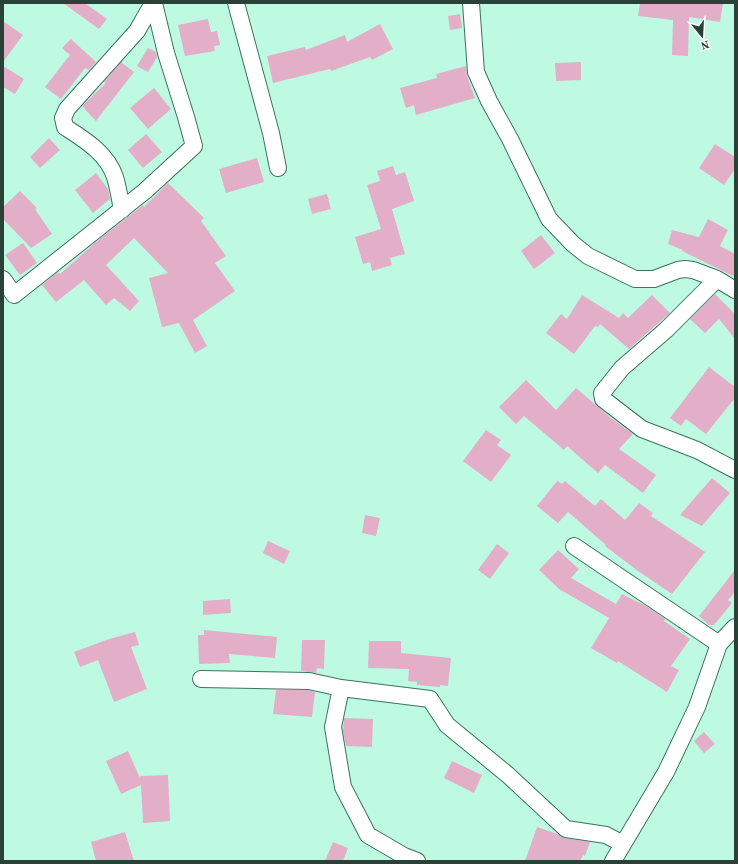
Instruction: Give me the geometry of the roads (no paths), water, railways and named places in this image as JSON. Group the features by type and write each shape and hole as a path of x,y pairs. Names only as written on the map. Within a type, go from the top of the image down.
{"street":[{"path":"122,210 115,176 108,162 92,145 65,127 63,118 67,109 137,30 153,3"},
{"path":"3,279 14,295 145,191 194,146 166,54 153,3"},
{"path":"236,3 271,133 278,168"},
{"path":"471,3 476,72 480,83 510,139 549,219 573,244 588,256 635,279 654,279 685,269 693,270 717,279 735,290"},
{"path":"717,279 666,330 622,368 602,393 603,399 642,429 696,450 735,470"},
{"path":"574,546 719,644"},
{"path":"614,861 666,772 697,707 719,644 735,627"},
{"path":"201,679 310,681 341,688 430,699 447,725 508,775 566,829 606,835 623,844"},
{"path":"341,688 333,727 343,787 368,835 404,856 417,861"}]}
